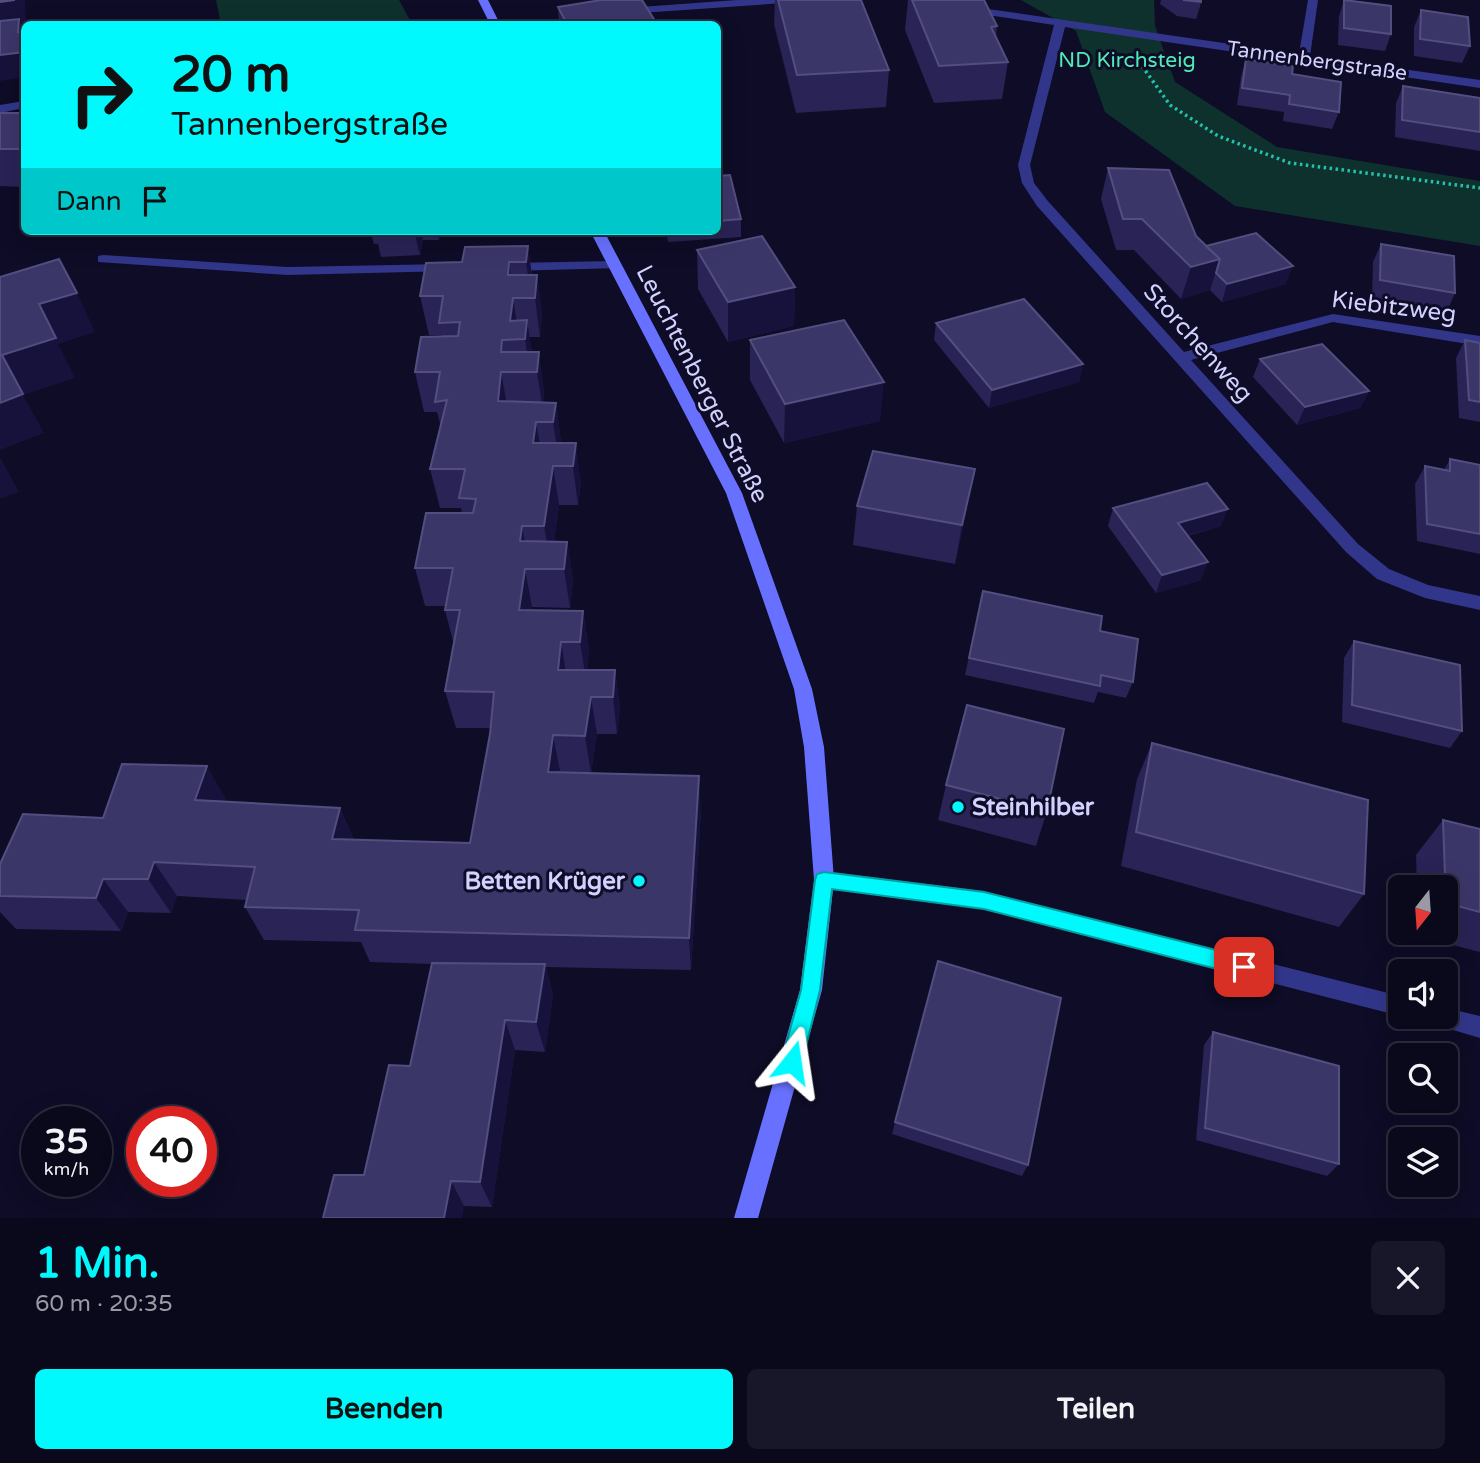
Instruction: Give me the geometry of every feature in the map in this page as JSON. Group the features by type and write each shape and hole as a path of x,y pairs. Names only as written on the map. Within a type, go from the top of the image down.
{"street":[{"path":"484,0 494,21"},
{"path":"613,12 783,0"},
{"path":"1304,59 1313,0"},
{"name":"Tannenbergstraße","path":"957,8 1480,84"},
{"path":"562,21 589,16"},
{"name":"Storchenweg","path":"1060,23 1024,165 1028,183 1180,358 1352,548 1382,574 1424,591 1480,604"},
{"path":"0,109 21,106"},
{"name":"Leuchtenberger Straße","path":"599,235 734,493 803,689 814,747 824,880 811,990 746,1218"},
{"path":"103,259 287,271 462,268"},
{"name":"Leuchtenberger Straße","path":"490,267 614,265"},
{"name":"Kiebitzweg","path":"1180,358 1333,318 1480,341"},
{"path":"824,880 984,901 1388,1003"},
{"path":"1458,1021 1480,1027"}],"path":[{"path":"1117,31 1170,105 1218,136 1290,163 1480,188"}],"green space":[{"path":"216,0 399,0 410,21 220,21"},
{"name":"ND Kirchsteig","path":"1021,0 1154,0 1155,26 1175,82 1277,147 1480,181 1480,246 1235,206 1105,112 1076,31"}],"building":[{"path":"601,0 642,0 655,21 565,21 558,7"},
{"path":"778,0 861,0 889,70 797,75"},
{"path":"912,0 984,0 997,26 991,27 1008,62 939,66"},
{"path":"1344,0 1391,6 1391,34 1344,28"},
{"path":"1421,10 1468,17 1470,46 1420,39"},
{"path":"19,19 21,52 0,55 0,21"},
{"path":"1246,59 1293,66 1292,74 1341,82 1339,112 1289,104 1290,95 1242,88"},
{"path":"1403,86 1480,98 1480,132 1402,120"},
{"path":"0,113 21,113 21,149 0,149"},
{"path":"1108,168 1169,170 1196,236 1220,259 1191,267 1142,219 1123,219"},
{"path":"730,175 741,219 721,221 721,176"},
{"path":"1256,233 1293,266 1227,284 1216,273 1220,259 1206,246"},
{"path":"762,236 795,287 728,302 697,250"},
{"path":"1381,244 1454,256 1455,293 1380,280"},
{"path":"528,246 526,262 509,262 508,275 537,275 535,298 513,298 510,321 527,320 525,339 502,340 501,352 539,352 537,372 501,372 498,401 556,403 553,422 536,422 533,443 576,443 573,466 553,466 544,526 522,526 520,541 567,542 564,569 525,569 519,610 583,611 580,642 561,642 558,670 615,670 613,697 591,697 585,736 553,735 548,772 699,776 689,938 355,930 359,910 245,907 255,867 154,862 148,879 103,879 96,898 0,896 0,864 23,814 103,818 122,764 207,766 195,800 340,808 332,839 470,843 490,734 494,692 445,691 460,610 445,610 453,568 415,568 426,513 473,513 476,499 459,498 465,469 430,469 447,400 435,402 440,372 415,372 421,337 458,336 460,322 439,323 443,296 420,296 426,263 462,262 465,247"},
{"path":"59,259 77,293 39,304 56,338 2,355 23,394 0,403 0,277"},
{"path":"1024,299 1083,364 992,390 936,323"},
{"path":"844,320 884,382 785,404 750,340"},
{"path":"1465,340 1480,343 1480,402 1469,400"},
{"path":"1322,344 1369,391 1305,407 1260,359"},
{"path":"873,451 975,469 962,525 857,506"},
{"path":"1450,459 1480,465 1480,534 1427,524 1425,466 1450,471"},
{"path":"1207,483 1228,509 1178,523 1208,562 1162,575 1113,508"},
{"path":"983,591 1102,616 1100,631 1138,639 1133,682 1101,675 1100,686 969,658"},
{"path":"1354,641 1460,665 1462,731 1352,705"},
{"path":"967,705 1064,729 1047,811 946,785"},
{"path":"1152,743 1368,800 1364,894 1136,832"},
{"path":"1443,820 1480,829 1480,912 1458,906 1458,875 1445,875"},
{"path":"938,961 1061,998 1028,1165 895,1122"},
{"path":"432,963 545,964 536,1022 505,1020 480,1182 451,1181 444,1218 323,1218 334,1175 364,1175 389,1065 410,1066"},
{"path":"1213,1032 1339,1066 1339,1164 1205,1128"}],"place":[{"name":"Steinhilber","path":"958,807"},
{"name":"Betten Krüger","path":"639,881"}],"route":[{"path":"792,1062 811,990 824,880 984,901 1244,967"}]}
